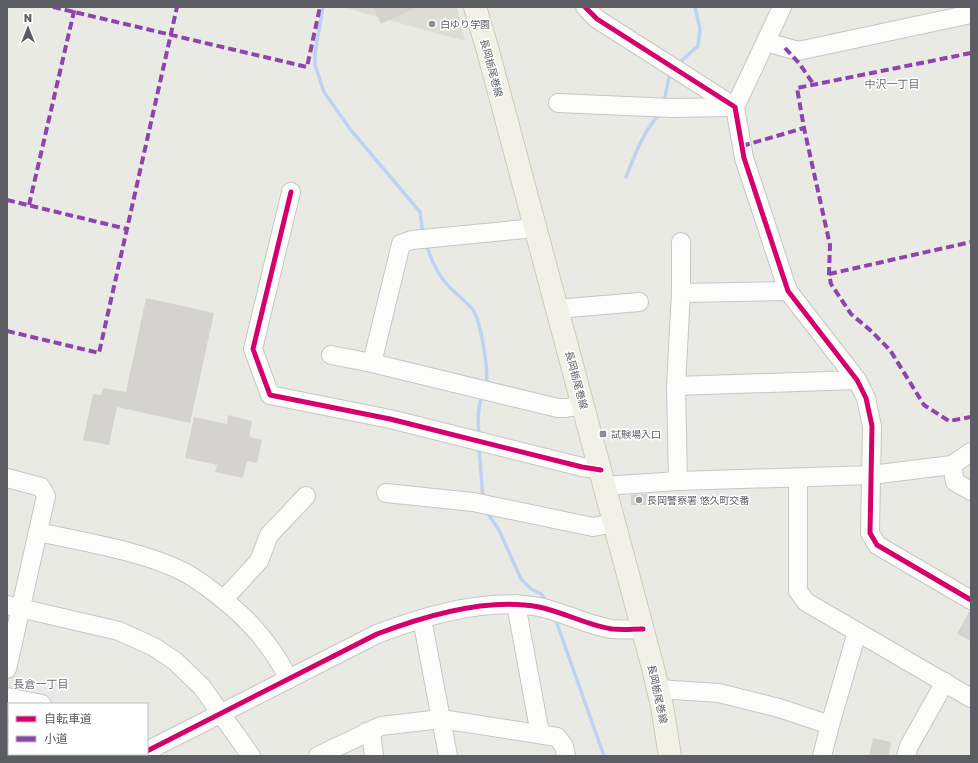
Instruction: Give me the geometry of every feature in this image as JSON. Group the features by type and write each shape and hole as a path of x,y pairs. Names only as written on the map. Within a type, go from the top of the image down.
{"main road":[{"name":"長岡栃尾巻線","path":"475,7 643,629 658,689 670,756"}],"street":[{"path":"585,7 598,19 735,107"},
{"path":"782,7 735,107 744,158 788,291 864,391 871,418 870,533 877,545 971,600"},
{"path":"766,42 798,51 971,14"},
{"path":"558,103 672,108 735,107"},
{"path":"290,192 253,349 270,395 390,419 582,466 602,478 678,481 871,475 952,465 971,452"},
{"path":"372,363 401,244 412,240 535,228"},
{"path":"678,481 676,386 681,293 681,242"},
{"path":"681,293 788,291"},
{"path":"557,308 639,302"},
{"path":"331,354 558,408 583,405"},
{"path":"676,386 857,380"},
{"path":"952,465 955,482 971,491"},
{"path":"7,478 37,486 44,491 46,502 14,607 7,669"},
{"path":"798,478 798,591 806,602 971,698"},
{"path":"386,493 473,502 593,528 614,523"},
{"path":"224,599 259,561 269,535 306,496"},
{"path":"38,532 115,549 185,572 224,599 268,642 289,678"},
{"path":"148,751 377,634 422,619 462,610 516,604 563,613 611,629 643,629"},
{"path":"516,604 540,734"},
{"path":"14,607 119,631 148,644 175,661 202,687 251,756"},
{"path":"422,619 448,756"},
{"path":"822,756 857,632"},
{"path":"906,756 909,746 945,682"},
{"path":"658,689 719,693 779,708 830,725"},
{"path":"7,697 37,703"},
{"path":"318,756 381,726 441,720 540,734 560,740 566,756"},
{"path":"366,732 372,740 374,756"}],"shaded area":[{"name":"白ゆり学園","path":"342,7 457,7 465,41"}],"building":[{"path":"373,7 417,7 381,24"},
{"path":"146,298 214,313 190,423 117,407 109,445 83,440 93,394 101,395 103,388 126,392"},
{"path":"228,415 252,421 249,437 262,440 257,463 247,461 243,478 215,472 217,465 185,458 194,417 227,424"},
{"name":"長岡警察署 悠久町交番","path":"647,494 647,505 631,505 631,495"},
{"path":"971,610 971,641 957,634"},
{"path":"873,738 891,742 889,756 869,756"}],"waterway":[{"path":"323,7 315,53 315,65 324,92 350,129 420,212 423,234"},
{"path":"678,64 698,46 700,29 695,7"},
{"path":"664,102 669,77 672,72"},
{"path":"626,177 644,136 660,114"},
{"path":"426,243 434,264 442,278 470,306 476,316 485,358 487,378 486,385"},
{"path":"479,435 479,409 483,394"},
{"path":"479,448 483,499"},
{"path":"486,511 499,530 521,579 531,589 541,594 548,603"},
{"path":"555,618 604,756"}],"marked path":[{"path":"53,7 307,67 320,7"},
{"path":"29,205 75,7"},
{"path":"7,331 99,353 177,7"},
{"path":"785,48 799,63 814,85"},
{"path":"971,53 797,88 804,128 830,245 829,274 831,284 851,314 890,350 924,405 949,421 971,417"},
{"path":"742,146 804,128"},
{"path":"7,200 127,229"},
{"path":"829,274 971,242"}],"cycle path":[{"path":"585,7 597,19 735,107 744,158 788,291 857,380 866,398 872,426 870,533 877,545 971,600"},
{"path":"291,192 253,349 270,395 390,419 582,467 601,470"},
{"path":"148,750 377,634 436,615 478,606 499,604 520,605 548,609 604,627 616,629 643,629"}],"place":[{"name":"白ゆり学園","path":"432,24"},
{"name":"試験場入口","path":"603,434"},
{"name":"長岡警察署 悠久町交番","path":"639,500"}],"district":[{"name":"中沢一丁目","path":"892,83"},
{"name":"長倉一丁目","path":"41,683"}]}
